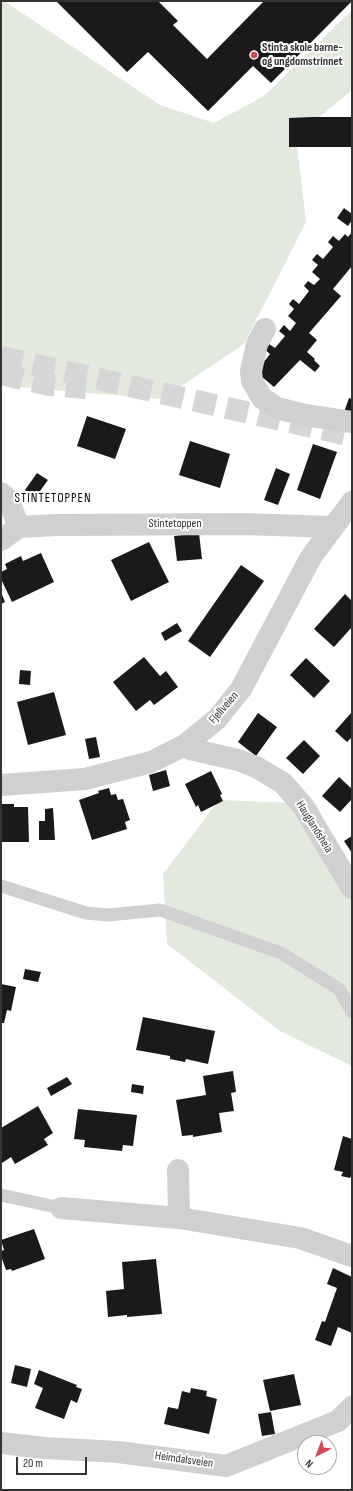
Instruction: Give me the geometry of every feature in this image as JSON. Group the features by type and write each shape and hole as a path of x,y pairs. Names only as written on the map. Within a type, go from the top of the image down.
{"street":[{"path":"265,329 257,344 251,371 252,381 262,398 277,408 305,416 352,422"},
{"path":"1,493 8,499 19,527 1,540"},
{"name":"Fjellveien","path":"1,785 85,779 151,762 185,745 217,719 241,689 312,557 352,502"},
{"name":"Stintetoppen","path":"19,527 57,525 244,524 332,528"},
{"name":"Hauglandsheia","path":"185,745 190,749 238,760 256,767 283,783 303,806 351,883"},
{"path":"178,1170 179,1218"},
{"path":"61,1208 179,1218 300,1238 352,1256"},
{"name":"Heimdalsveien","path":"1,1443 45,1448 118,1452 226,1466 338,1421 352,1407"}],"lane":[{"path":"1,886 86,913 108,915 160,910 281,953 339,989 352,1012"},
{"path":"1,1195 61,1208"}],"shaded area":[{"path":"1,1 4,1 160,105 214,123 264,96 352,10 352,90 296,136 306,222 244,344 162,399 19,387 1,350"},
{"path":"219,800 316,804 352,877 352,1066 280,1031 167,944 163,874"}],"building":[{"name":"Stinta skole barne- og ungdomstrinnet","path":"56,1 158,1 178,21 173,25 207,59 264,1 352,1 271,83 253,66 208,111 148,52 127,72"},
{"path":"352,117 352,147 289,147 289,118"},
{"path":"344,208 352,214 352,220 348,226 337,218"},
{"path":"352,232 352,266 333,289 341,296 309,333 317,340 307,352 320,366 315,372 300,360 274,387 256,372 270,354 264,349 269,344 275,348 285,336 279,331 284,325 290,331 296,323 288,316 294,309 289,304 293,299 299,304 309,291 304,286 308,281 314,285 320,279 312,272 318,265 312,260 317,254 323,259 333,247 328,242 333,236 339,241 345,234 348,237"},
{"path":"349,398 352,399 352,419 343,415"},
{"path":"87,416 126,429 115,459 77,446"},
{"path":"190,441 230,454 220,488 179,475"},
{"path":"313,444 337,452 320,499 297,490"},
{"path":"276,468 290,474 278,505 264,500"},
{"path":"37,473 48,480 35,498 25,490"},
{"path":"199,533 202,559 177,561 174,536"},
{"path":"149,542 169,582 131,601 111,560"},
{"path":"41,553 54,582 12,602 1,579 1,572 7,569 5,564 21,556 23,561"},
{"path":"241,565 264,581 210,657 188,641"},
{"path":"1,592 5,602 1,604"},
{"path":"345,594 352,601 352,627 334,647 314,629"},
{"path":"177,623 182,631 165,641 161,633"},
{"path":"144,657 160,676 166,671 178,687 154,705 150,700 136,711 113,682"},
{"path":"306,658 330,681 314,698 290,675"},
{"path":"20,670 31,671 30,685 19,684"},
{"path":"54,692 66,735 28,745 17,702"},
{"path":"352,712 352,737 347,742 335,731"},
{"path":"258,713 277,727 256,756 238,742"},
{"path":"96,737 100,757 89,759 85,739"},
{"path":"304,740 320,756 303,774 286,758"},
{"path":"166,770 170,786 153,791 149,775"},
{"path":"211,771 222,794 220,795 223,801 201,812 198,805 196,807 185,784"},
{"path":"339,777 352,789 352,799 340,812 322,796"},
{"path":"109,788 111,795 116,794 118,800 123,799 130,820 125,822 127,829 92,840 79,800 99,793 98,791"},
{"path":"1,804 14,804 14,807 28,807 29,842 1,842"},
{"path":"53,808 55,840 39,840 39,821 45,821 45,809"},
{"path":"352,836 352,853 344,841"},
{"path":"25,969 41,972 38,982 23,979"},
{"path":"1,984 16,987 11,1011 7,1010 4,1023 1,1023"},
{"path":"143,1017 215,1031 208,1064 186,1059 185,1062 170,1059 170,1056 136,1050"},
{"path":"233,1071 236,1092 231,1093 234,1111 219,1113 222,1132 193,1137 193,1135 182,1136 176,1100 206,1095 203,1076"},
{"path":"67,1077 72,1084 51,1096 47,1088"},
{"path":"132,1084 144,1086 143,1094 131,1092"},
{"path":"38,1106 53,1133 44,1139 48,1145 15,1164 11,1157 2,1163 1,1128"},
{"path":"78,1109 137,1115 133,1146 123,1145 122,1151 84,1147 85,1140 74,1139"},
{"path":"343,1136 352,1139 352,1175 350,1178 341,1176 343,1172 334,1170"},
{"path":"34,1229 45,1259 12,1271 11,1269 6,1270 1,1256 1,1251 4,1250 1,1240"},
{"path":"156,1259 162,1314 108,1317 106,1291 124,1289 122,1262"},
{"path":"333,1268 352,1277 352,1333 338,1327 331,1346 315,1340 322,1321 325,1322 337,1288 327,1284"},
{"path":"15,1365 31,1369 27,1387 11,1383"},
{"path":"39,1370 77,1385 76,1387 82,1389 77,1403 71,1400 64,1419 35,1408 43,1388 34,1384"},
{"path":"294,1374 301,1405 270,1411 263,1380"},
{"path":"191,1388 207,1391 206,1396 217,1399 209,1434 164,1424 168,1407 178,1409 182,1391 190,1393"},
{"path":"271,1412 275,1434 262,1436 258,1414"}],"tunnel":[{"path":"1,357 352,436"},
{"path":"1,374 49,385 86,388"}],"place":[{"name":"Stinta skole barne- og ungdomstrinnet","path":"254,55"}],"district":[{"name":"STINTETOPPEN","path":"53,499"}]}
